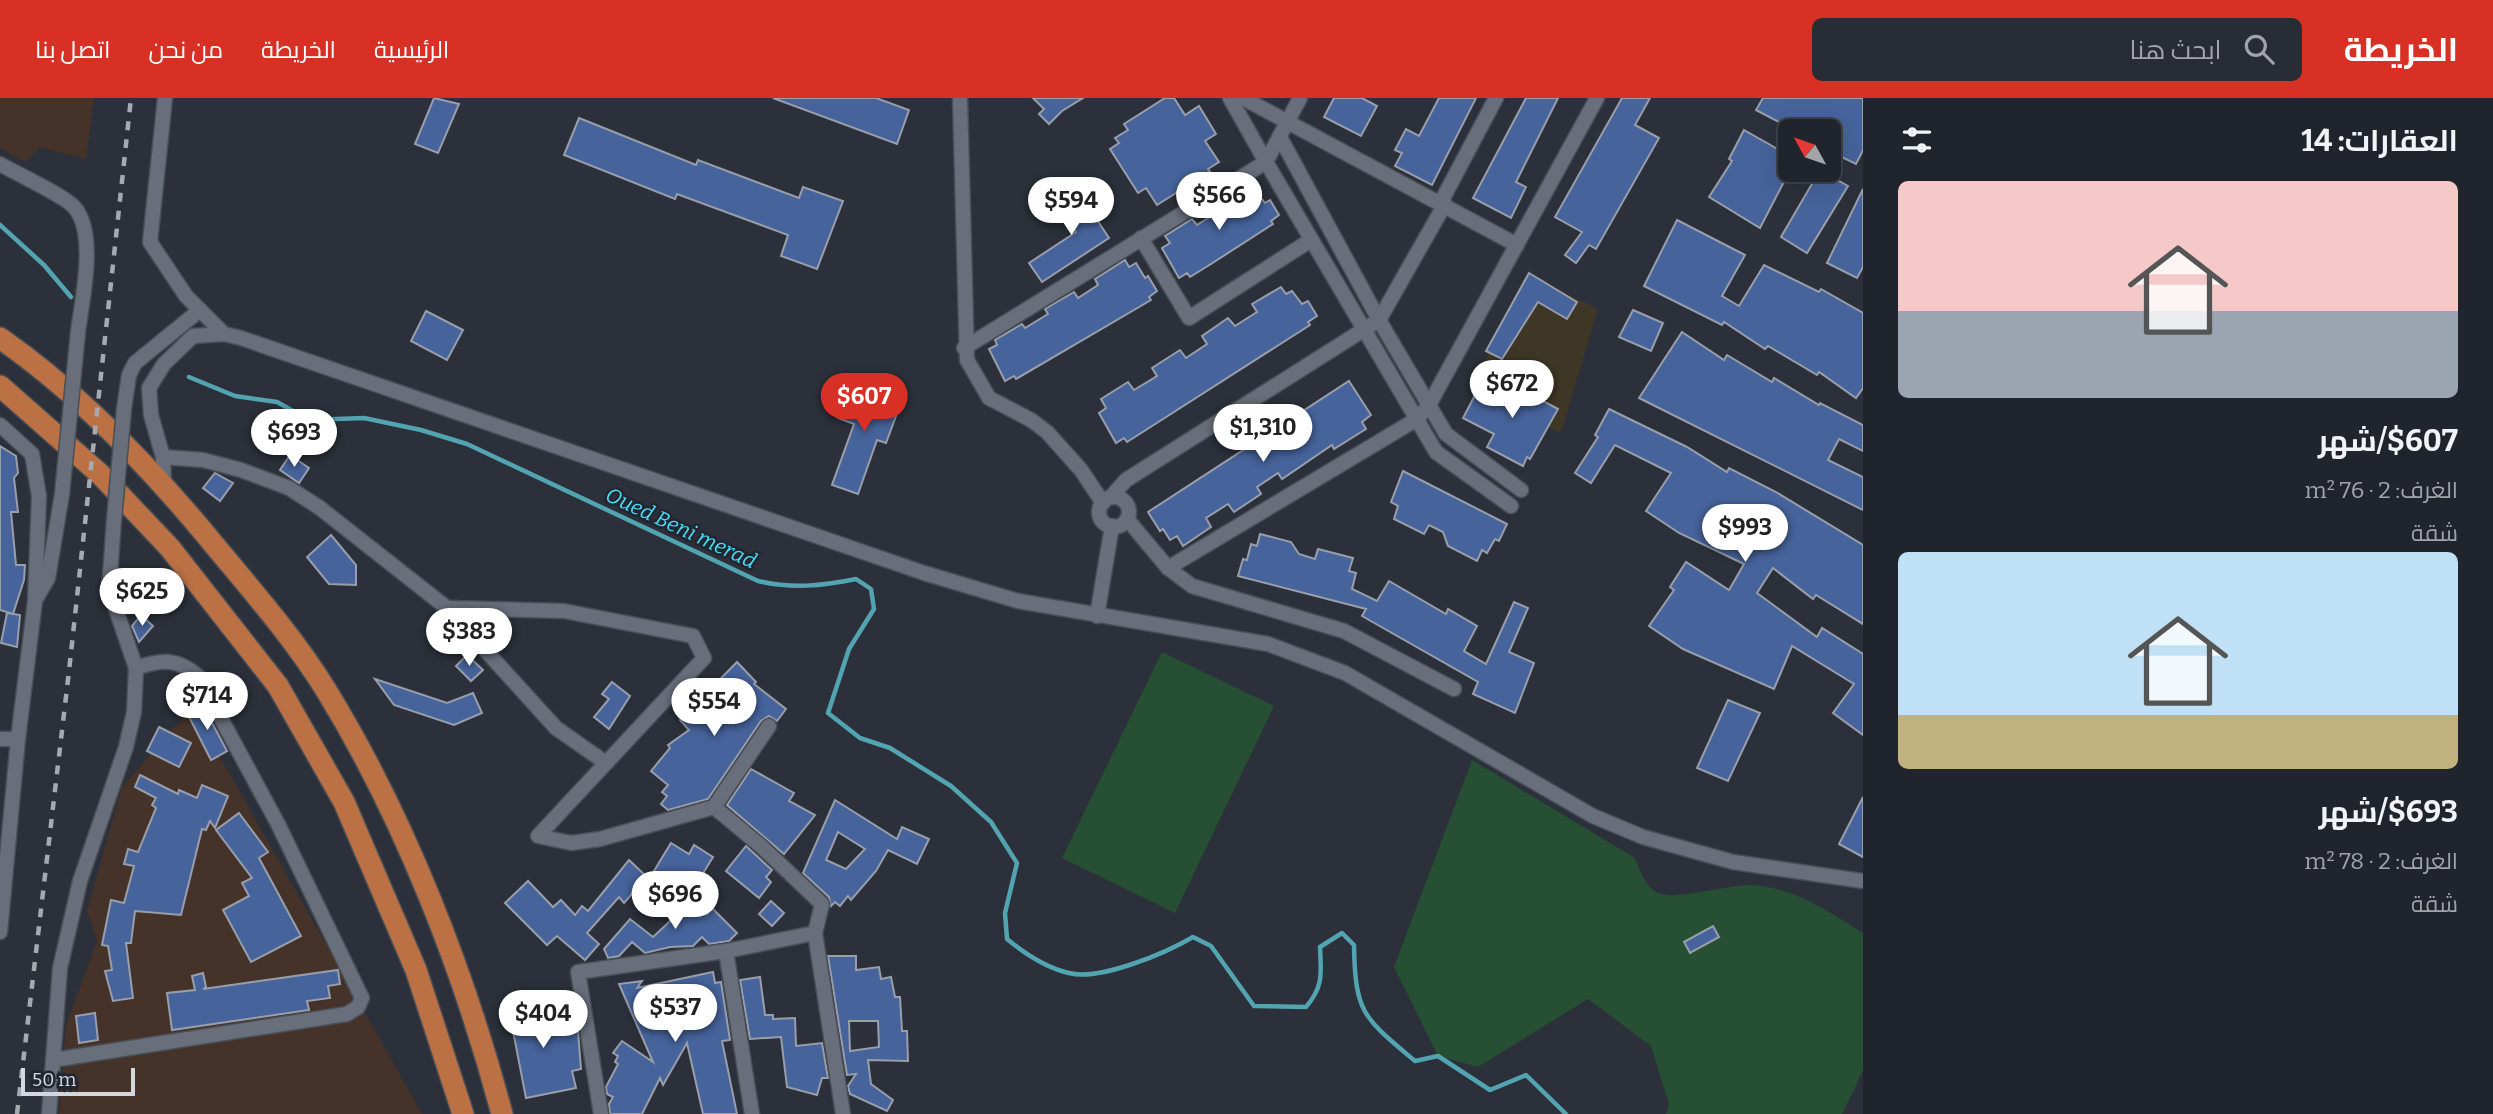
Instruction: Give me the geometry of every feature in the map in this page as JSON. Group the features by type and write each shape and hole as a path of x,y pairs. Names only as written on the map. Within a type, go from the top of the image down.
{"highway":[{"path":"0,338 107,428 164,485 255,594 325,690 371,774 440,921 471,1007 502,1114"},
{"path":"0,386 100,474 170,548 278,686 349,814 416,970 463,1114"}],"street":[{"path":"165,98 150,242 162,264 224,334"},
{"path":"960,98 964,348 971,369 989,398 1031,420 1047,432 1107,500 1125,502 1129,511 1127,519 1120,525 1112,526 1100,517 1107,500 1126,480 1379,320 1496,98"},
{"path":"1230,98 1436,452 1511,506"},
{"path":"1243,98 1517,245"},
{"path":"964,348 1266,162 1300,98"},
{"path":"1168,568 1417,419 1429,405 1597,98"},
{"path":"1280,137 1379,320 1446,434 1521,490"},
{"path":"0,164 75,208 86,234 85,281 62,494 48,578 35,600"},
{"path":"1141,238 1189,318 1311,240"},
{"path":"49,1114 60,968 80,881 131,729 136,668 109,589 127,382 135,363 200,310"},
{"path":"164,485 163,457 151,415 149,388 164,364 193,336 224,334 296,355 924,573 1018,601 1097,616 1208,631 1268,644 1323,662 1593,816 1643,837 1733,862 1863,881"},
{"path":"0,425 32,454 39,496 35,600 18,739 0,932"},
{"path":"163,457 216,463 289,488 320,508 447,608 556,728 606,763"},
{"path":"1127,519 1168,568 1192,586 1344,631 1454,689"},
{"path":"1097,616 1112,526"},
{"path":"447,608 564,611 693,636 704,658 538,836 571,844 600,839 714,807 769,726"},
{"path":"53,1060 347,1014 354,1012 362,998 278,824 198,676 183,663 160,659 136,668"},
{"path":"0,739 18,739"},
{"path":"714,807 761,846 822,904 815,933 843,1114"},
{"path":"601,1114 578,972 726,951 815,933"},
{"path":"726,951 752,1114"}],"shaded area":[{"path":"0,98 94,98 86,159 39,147 26,162 0,148"},
{"path":"1528,275 1598,309 1561,433 1471,388"},
{"path":"193,706 422,1114 59,1114 66,1026 97,940 87,911 122,787"}],"green space":[{"path":"1162,652 1274,706 1175,913 1062,858"},
{"path":"1472,760 1635,858 1646,882 1658,893 1676,895 1749,885 1765,886 1809,901 1863,933 1863,1071 1842,1114 1666,1114 1669,1104 1651,1046 1588,999 1478,1067 1438,1056 1394,967"}],"building":[{"path":"434,98 459,104 438,153 415,144"},
{"path":"773,98 876,98 909,110 897,144"},
{"path":"1033,98 1083,98 1062,111 1049,124 1039,114 1044,109"},
{"path":"1165,98 1174,98 1185,115 1199,106 1216,134 1205,141 1219,162 1208,169 1213,176 1195,187 1192,183 1157,205 1146,188 1138,193 1110,149 1119,143 1115,138 1128,130 1124,124"},
{"path":"1334,98 1362,98 1377,106 1361,136 1324,117"},
{"path":"1439,98 1476,98 1432,185 1395,166 1402,153 1395,150 1406,129 1419,136"},
{"path":"1526,98 1558,98 1516,182 1526,187 1511,218 1473,198"},
{"path":"1622,98 1650,98 1635,125 1659,138 1596,249 1589,245 1576,263 1565,255 1582,232 1555,217"},
{"path":"1763,98 1863,98 1863,150 1856,164 1841,157 1841,119 1778,119 1778,122 1756,110"},
{"path":"579,118 696,165 698,160 799,198 803,187 843,201 817,269 781,256 788,235 677,194 675,199 564,155"},
{"path":"1744,130 1778,149 1778,182 1784,182 1760,228 1709,197 1732,161 1729,159"},
{"path":"1813,182 1841,182 1848,186 1807,253 1781,237"},
{"path":"1244,187 1249,193 1254,189 1265,203 1270,200 1279,215 1271,221 1273,224 1190,277 1187,273 1179,278 1162,248 1170,243 1165,236 1192,219 1197,225 1219,211 1216,204"},
{"path":"1076,188 1109,238 1042,282 1029,263 1076,232 1056,201"},
{"path":"1863,189 1863,267 1857,278 1827,263"},
{"path":"1677,220 1745,255 1722,296 1739,306 1764,265 1819,292 1821,289 1863,313 1863,388 1856,398 1819,372 1817,375 1768,346 1765,349 1724,322 1722,325 1644,286"},
{"path":"1125,260 1129,267 1136,263 1145,278 1148,276 1157,291 1149,297 1151,300 1016,379 1014,376 1005,381 989,349 997,345 995,340 1022,324 1025,328 1048,314 1045,309 1074,292 1078,298 1098,285 1095,279"},
{"path":"1529,273 1577,302 1567,319 1538,302 1502,359 1486,351"},
{"path":"1281,287 1286,294 1292,291 1302,304 1308,301 1317,316 1308,322 1310,325 1127,442 1124,438 1116,443 1099,413 1106,408 1101,399 1128,382 1134,390 1157,376 1152,368 1180,350 1186,358 1207,344 1202,336 1228,318 1235,326 1257,312 1252,304"},
{"path":"1633,310 1663,323 1651,351 1619,337"},
{"path":"426,311 463,330 447,360 411,341"},
{"path":"1682,332 1724,360 1727,355 1772,382 1774,378 1819,405 1820,403 1863,425 1863,451 1839,439 1828,460 1863,477 1863,510 1639,398"},
{"path":"1497,376 1558,409 1530,459 1527,457 1523,466 1487,447 1494,434 1463,418 1475,395 1484,400"},
{"path":"1349,381 1371,415 1362,422 1366,429 1334,449 1332,445 1282,479 1278,473 1257,487 1261,494 1234,512 1228,504 1206,518 1211,527 1183,546 1177,536 1170,540 1163,529 1160,531 1148,512"},
{"path":"851,384 902,400 886,443 877,440 858,494 832,485 854,424 838,418"},
{"path":"1609,409 1687,447 1727,472 1729,468 1776,492 1863,545 1863,624 1816,595 1813,599 1773,568 1757,593 1817,637 1822,628 1863,654 1863,735 1833,713 1854,684 1792,646 1774,689 1683,649 1649,626 1674,590 1670,587 1686,562 1729,590 1744,564 1679,533 1646,511 1671,473 1615,445 1591,483 1575,473 1598,437 1595,435"},
{"path":"0,446 16,456 18,473 14,478 18,512 11,512 16,565 25,565 24,580 13,614 0,610"},
{"path":"290,455 309,468 299,483 280,470"},
{"path":"1403,471 1507,524 1499,541 1495,539 1487,553 1482,550 1477,561 1448,546 1443,532 1429,525 1424,534 1394,519 1398,506 1391,502"},
{"path":"215,473 233,483 220,501 203,488"},
{"path":"1260,534 1291,542 1299,554 1315,559 1318,549 1353,558 1349,571 1356,573 1352,589 1377,601 1389,581 1446,614 1448,609 1477,626 1464,651 1486,664 1514,602 1528,608 1509,652 1534,663 1515,713 1473,694 1478,682 1362,616 1366,609 1238,576 1243,559 1247,560 1251,544 1257,546"},
{"path":"331,535 356,565 356,585 329,584 307,557"},
{"path":"7,613 20,615 17,647 1,643"},
{"path":"141,615 153,626 139,642 132,626"},
{"path":"467,655 483,670 471,681 456,666"},
{"path":"737,662 756,682 754,684 786,709 777,721 769,716 761,721 708,799 668,810 661,804 667,796 662,792 668,785 651,771 670,748 668,745 689,730 680,720"},
{"path":"375,679 447,703 473,693 482,713 454,725 394,705"},
{"path":"612,682 630,696 609,729 594,717 609,699 602,694"},
{"path":"1728,700 1760,713 1728,781 1697,768"},
{"path":"202,704 227,751 211,760 187,713"},
{"path":"159,727 191,743 179,767 147,751"},
{"path":"751,769 794,793 789,801 815,815 784,854 727,805"},
{"path":"140,775 178,794 179,790 197,798 202,785 228,796 215,828 210,821 206,830 202,829 181,915 135,911 131,943 126,943 133,998 113,1001 105,971 112,970 108,946 102,945 111,900 124,903 134,866 124,864 128,849 138,852 156,808 152,805 156,798 135,787"},
{"path":"1863,797 1863,857 1839,844"},
{"path":"835,800 897,839 902,827 929,839 917,864 888,850 876,871 851,900 848,896 840,906 835,902 831,906 829,897 803,873","holes":["838,832 865,849 846,869 826,860"]},
{"path":"239,813 268,852 259,858 301,936 251,962 223,910 249,896 242,883 252,878 216,830"},
{"path":"671,843 689,854 694,845 713,857 691,893 654,871"},
{"path":"746,846 772,870 766,877 771,882 759,898 726,871"},
{"path":"629,860 647,877 624,903 619,897 587,933 599,944 585,960 557,936 547,945 505,903 528,881 553,907 561,900 575,915 582,906 588,911"},
{"path":"681,890 707,914 712,908 737,933 729,941 709,944 702,937 693,946 670,947 645,953 632,942 619,956 608,958 604,949 630,919 653,937 683,909 672,899"},
{"path":"771,901 784,913 772,926 759,914"},
{"path":"1713,926 1719,937 1690,953 1684,942"},
{"path":"828,956 856,956 856,970 879,967 881,979 891,977 895,997 900,997 902,1031 907,1031 908,1061 868,1060 871,1084 893,1100 887,1111 850,1094 848,1086 856,1074 847,1075","holes":["849,1021 878,1021 879,1047 850,1051"]},
{"path":"338,970 340,984 328,986 330,998 307,1001 309,1010 172,1030 167,993 195,990 192,976 203,973 206,987 203,989"},
{"path":"713,972 715,983 721,982 730,1040 722,1041 737,1114 703,1114 687,1043 663,1085 660,1078 642,1114 610,1114 609,1104 613,1097 607,1094 606,1087 618,1064 615,1062 618,1056 613,1053 622,1041 653,1062 619,984 642,981 637,988"},
{"path":"760,977 765,1015 773,1015 773,1019 795,1018 796,1046 822,1043 828,1078 822,1078 817,1095 787,1087 781,1037 750,1039 740,980"},
{"path":"545,998 549,1021 555,1020 558,1035 578,1031 581,1069 572,1071 576,1088 526,1098 508,1005"},
{"path":"95,1013 98,1040 79,1043 76,1016"}],"waterway":[{"name":"Oued Beni merad","path":"0,225 44,265 71,297"},
{"name":"Oued Beni merad","path":"189,377 235,396 277,402 309,420 364,418 421,430 467,444 758,581 807,586 856,579 871,589 874,609 849,649 828,713 860,738 890,748 951,786 991,822 1017,863 1005,913 1007,939 1052,968 1082,974 1098,973 1132,964 1193,937 1211,946 1254,1006 1306,1007 1319,986 1320,947 1342,933 1354,945 1357,986 1366,1013 1384,1034 1415,1061 1438,1056 1490,1090 1526,1075 1566,1114"}],"railway":[{"path":"17,1114 69,671 131,98"}]}
